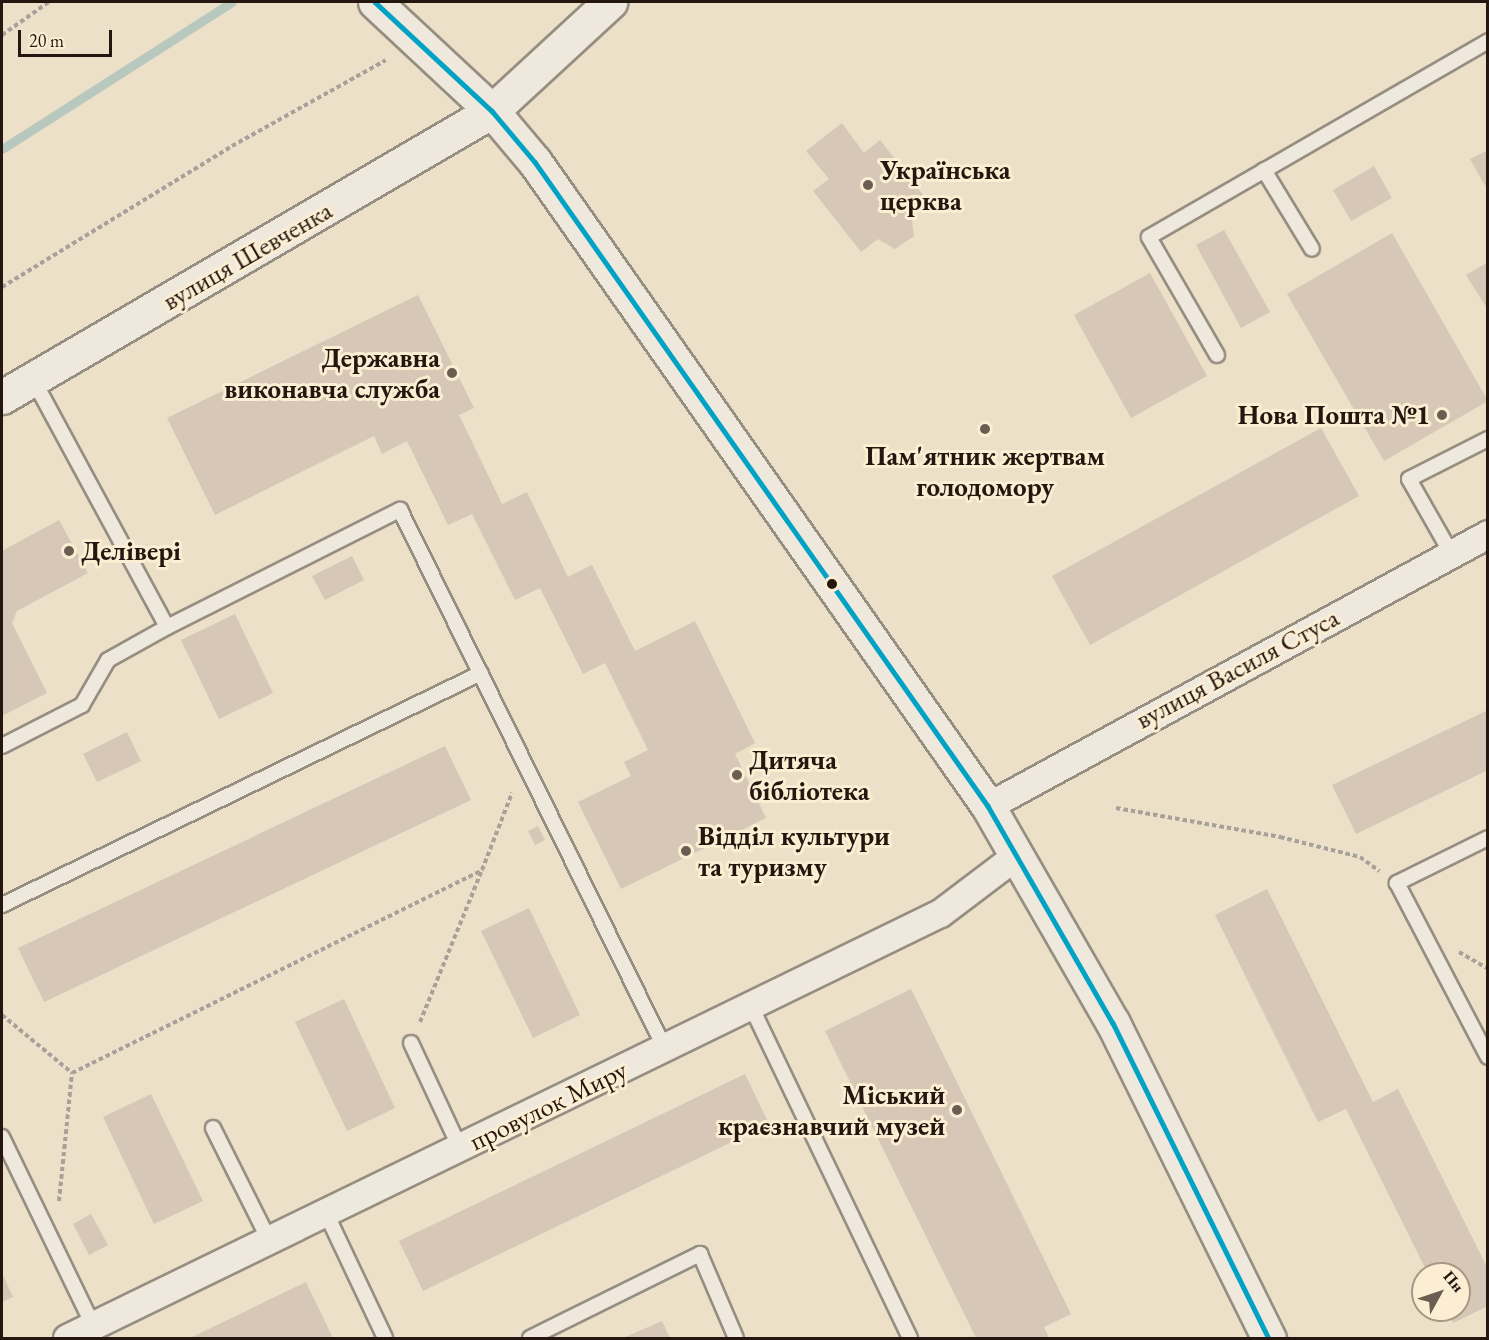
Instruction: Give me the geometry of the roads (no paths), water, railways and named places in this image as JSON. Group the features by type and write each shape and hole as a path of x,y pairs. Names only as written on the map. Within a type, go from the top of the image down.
{"main road":[{"path":"375,2 492,111 535,162 770,490 988,806 1018,854 1113,1023 1269,1338"},
{"name":"вулиця Шевченка","path":"2,397 492,111 610,2"}],"street":[{"name":"вулиця Василя Стуса","path":"988,806 1488,534"},
{"name":"провулок Миру","path":"67,1338 940,913 1018,854"}],"lane":[{"path":"1217,355 1149,237 1488,41"},
{"path":"1264,170 1312,249"},
{"path":"33,379 166,627"},
{"path":"1451,554 1409,479 1488,439"},
{"path":"2,746 82,705 108,660 166,627 400,510 664,1047"},
{"path":"2,905 481,673"},
{"path":"1488,838 1397,884 1488,1057"},
{"path":"750,1004 910,1338"},
{"path":"411,1043 460,1148"},
{"path":"213,1128 269,1240"},
{"path":"2,1137 93,1325"},
{"path":"326,1213 385,1338"},
{"path":"530,1338 700,1254 736,1338"}],"waterway":[{"path":"2,149 232,2"}],"place":[{"name":"Українська церква","path":"868,185"},
{"name":"Державна виконавча служба","path":"452,373"},
{"name":"Нова Пошта №1","path":"1442,415"},
{"name":"Пам'ятник жертвам голодомору","path":"985,429"},
{"name":"Делівері","path":"69,551"},
{"name":"Дитяча бібліотека","path":"737,775"},
{"name":"Відділ культури та туризму","path":"686,851"},
{"name":"Міський краєзнавчий музей","path":"957,1110"}]}
